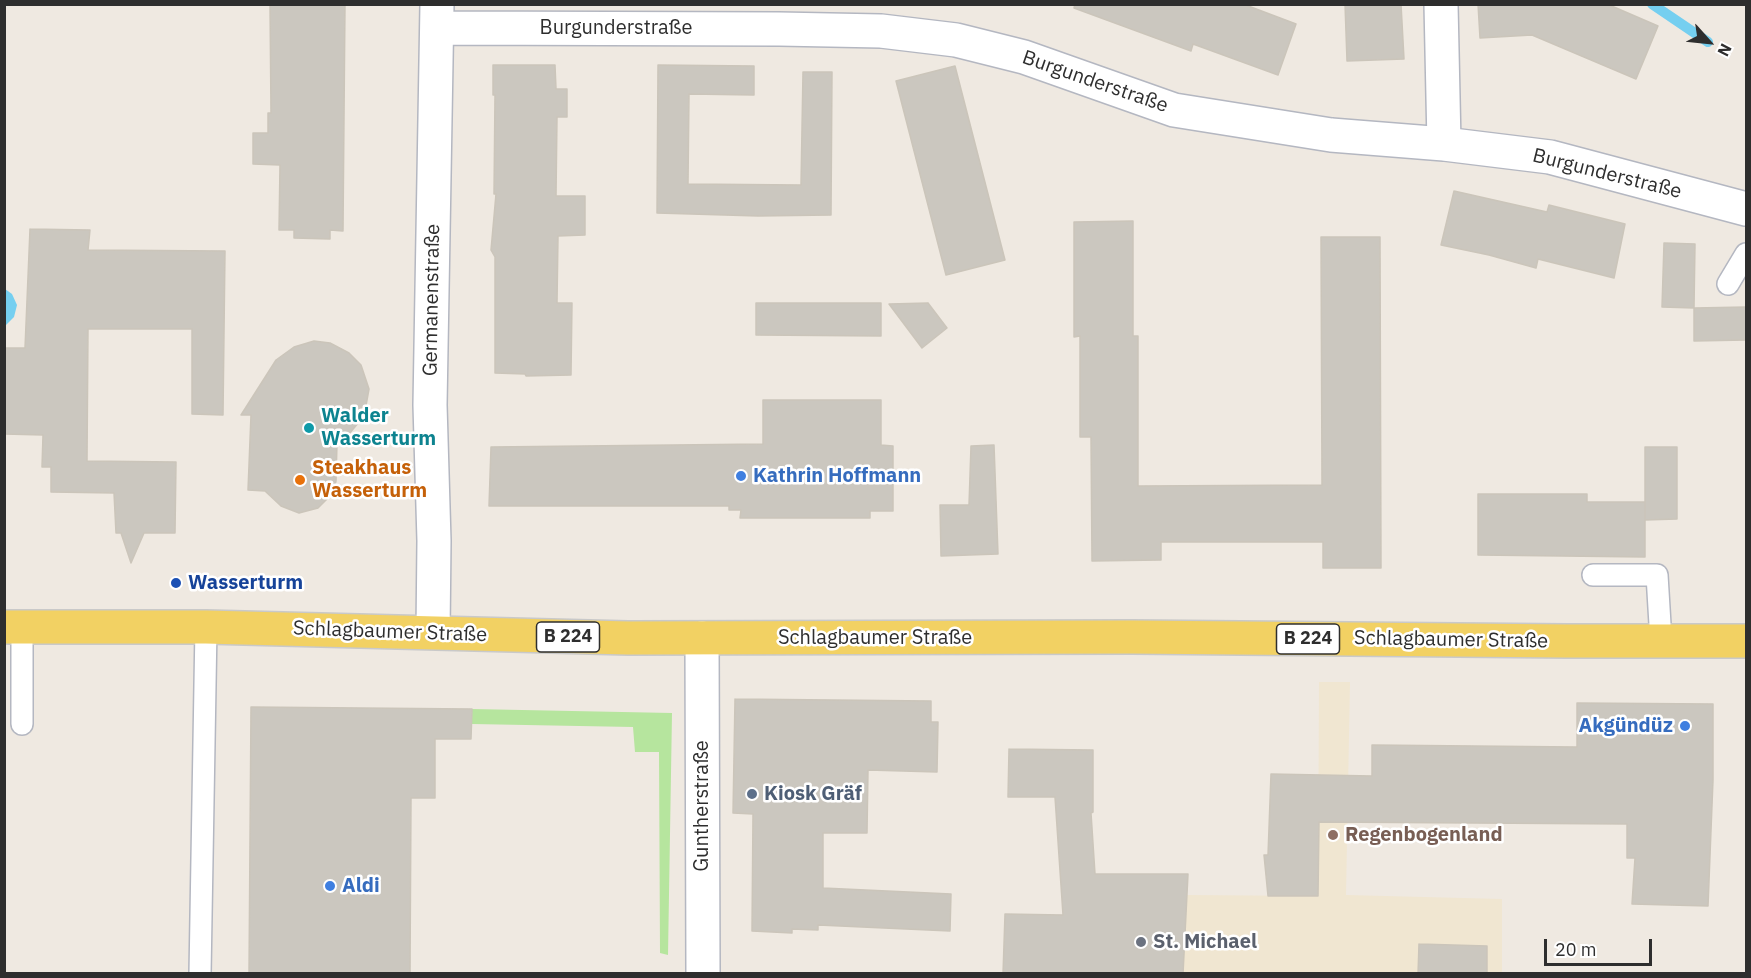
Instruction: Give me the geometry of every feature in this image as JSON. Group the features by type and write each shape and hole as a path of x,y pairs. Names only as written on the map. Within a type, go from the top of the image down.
{"main road":[{"name":"Schlagbaumer Straße","path":"13,627 206,627 572,637 1746,641"}],"street":[{"path":"1441,4 1444,144"},
{"name":"Burgunderstraße","path":"437,16 881,31 956,40 1024,57 1174,110 1331,135 1444,144 1550,157 1746,209"},
{"name":"Germanenstraße","path":"433,632 434,541 430,405 437,16"},
{"name":"Guntherstraße","path":"702,638 703,974"}],"lane":[{"path":"1728,284 1746,254"},
{"path":"1593,575 1657,575 1661,641"},
{"path":"13,627 21,724"},
{"path":"200,974 206,627"}],"shaded area":[{"name":"Regenbogenland","path":"1319,682 1350,682 1346,895 1502,899 1502,973 1183,974 1187,895 1318,896"}],"green space":[{"path":"472,709 672,713 668,955 660,953 659,752 635,752 633,727 472,724"}],"water":[{"path":"5,289 12,294 17,305 14,317 5,326"}],"building":[{"path":"270,4 345,4 343,231 330,230 330,239 294,238 294,230 279,230 280,165 253,164 253,133 268,133 268,113 271,113"},
{"path":"1075,4 1243,4 1296,24 1278,75 1193,44 1191,51 1074,8"},
{"path":"1345,4 1401,4 1404,59 1347,61"},
{"path":"1478,4 1607,4 1658,26 1636,79 1532,35 1480,38"},
{"path":"493,65 555,65 556,89 567,89 567,117 557,117 556,196 585,196 585,235 558,236 557,303 572,303 571,375 526,376 525,374 495,373 495,257 491,250 496,194 494,194"},
{"path":"658,65 754,66 754,95 689,94 688,184 801,185 803,72 832,72 831,215 758,216 657,213"},
{"path":"955,66 1005,260 946,275 896,81"},
{"path":"1454,191 1547,212 1549,205 1625,224 1614,278 1538,259 1536,268 1441,245"},
{"path":"1133,221 1133,336 1138,336 1138,486 1322,485 1321,237 1380,237 1381,568 1323,568 1323,542 1161,542 1161,560 1092,561 1091,437 1080,437 1080,336 1074,337 1074,222"},
{"path":"30,229 90,230 88,250 225,251 223,415 192,414 192,329 88,329 87,461 176,462 175,533 144,533 131,563 121,533 116,533 114,493 51,492 51,467 42,467 43,435 4,434 4,348 25,348"},
{"path":"1664,243 1695,244 1694,308 1662,307"},
{"path":"756,303 881,303 881,336 756,335"},
{"path":"928,303 947,328 922,348 889,304"},
{"path":"1746,307 1746,340 1694,341 1694,308"},
{"name":"Walder Wasserturm","path":"314,341 330,343 349,353 361,365 369,389 365,411 359,422 337,443 336,481 333,493 318,508 299,513 281,506 265,491 248,490 251,415 241,415 276,360 294,347"},
{"path":"763,400 881,400 881,445 893,446 893,511 870,511 870,518 740,518 741,510 729,510 729,506 489,506 491,447 763,444"},
{"path":"994,445 998,554 941,556 940,505 969,505 971,446"},
{"path":"1645,447 1677,447 1677,519 1645,520"},
{"path":"1478,494 1587,494 1587,502 1645,502 1645,557 1478,555"},
{"path":"735,699 931,701 931,722 938,722 937,772 868,770 867,833 823,833 823,888 951,894 950,931 818,925 818,930 792,929 792,933 752,931 753,814 733,813"},
{"path":"1577,703 1713,704 1713,780 1708,906 1632,904 1635,858 1627,858 1627,824 1319,822 1318,896 1268,896 1264,855 1268,855 1271,774 1372,776 1372,745 1577,747"},
{"name":"Aldi","path":"251,707 472,709 471,739 435,739 435,798 411,798 410,974 249,974"},
{"path":"1009,749 1093,750 1093,812 1091,813 1095,874 1188,874 1183,974 1003,974 1005,914 1063,915 1055,797 1008,797"},
{"path":"1419,944 1487,946 1487,974 1418,974"}],"waterway":[{"path":"1652,4 1708,42"}],"place":[{"name":"Walder Wasserturm","path":"309,428"},
{"name":"Kathrin Hoffmann","path":"741,476"},
{"name":"Steakhaus Wasserturm","path":"300,480"},
{"name":"Wasserturm","path":"176,583"},
{"name":"Akgündüz","path":"1685,726"},
{"name":"Kiosk Gräf","path":"752,794"},
{"name":"Regenbogenland","path":"1333,835"},
{"name":"Aldi","path":"330,886"},
{"name":"St. Michael","path":"1141,942"}]}
